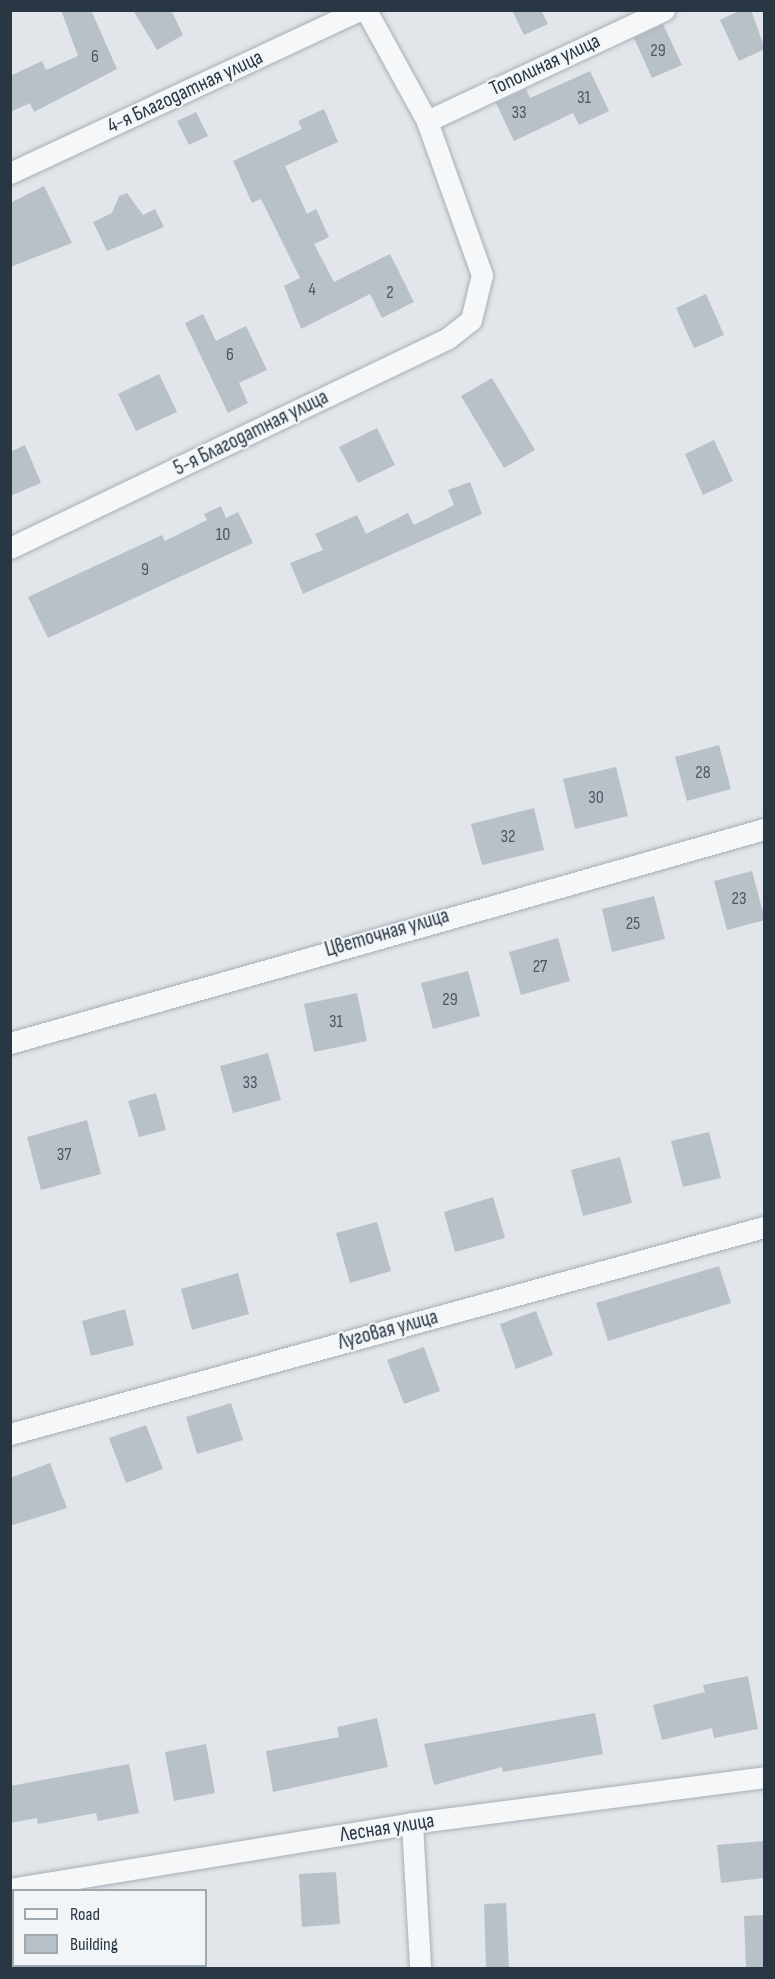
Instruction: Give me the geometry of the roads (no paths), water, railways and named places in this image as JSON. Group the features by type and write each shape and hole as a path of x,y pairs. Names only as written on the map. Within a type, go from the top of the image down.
{"street":[{"name":"4-я Благодатная улица","path":"10,173 359,10"},
{"path":"366,10 427,121"},
{"name":"Тополиная улица","path":"427,121 664,10"},
{"name":"5-я Благодатная улица","path":"10,548 448,339 471,320 479,303 482,275 427,121"},
{"name":"Цветочная улица","path":"10,1043 765,829"},
{"name":"Луговая улица","path":"10,1434 765,1227"},
{"name":"Лесная улица","path":"17,1889 412,1823 765,1777"},
{"path":"412,1823 420,1968"}]}
